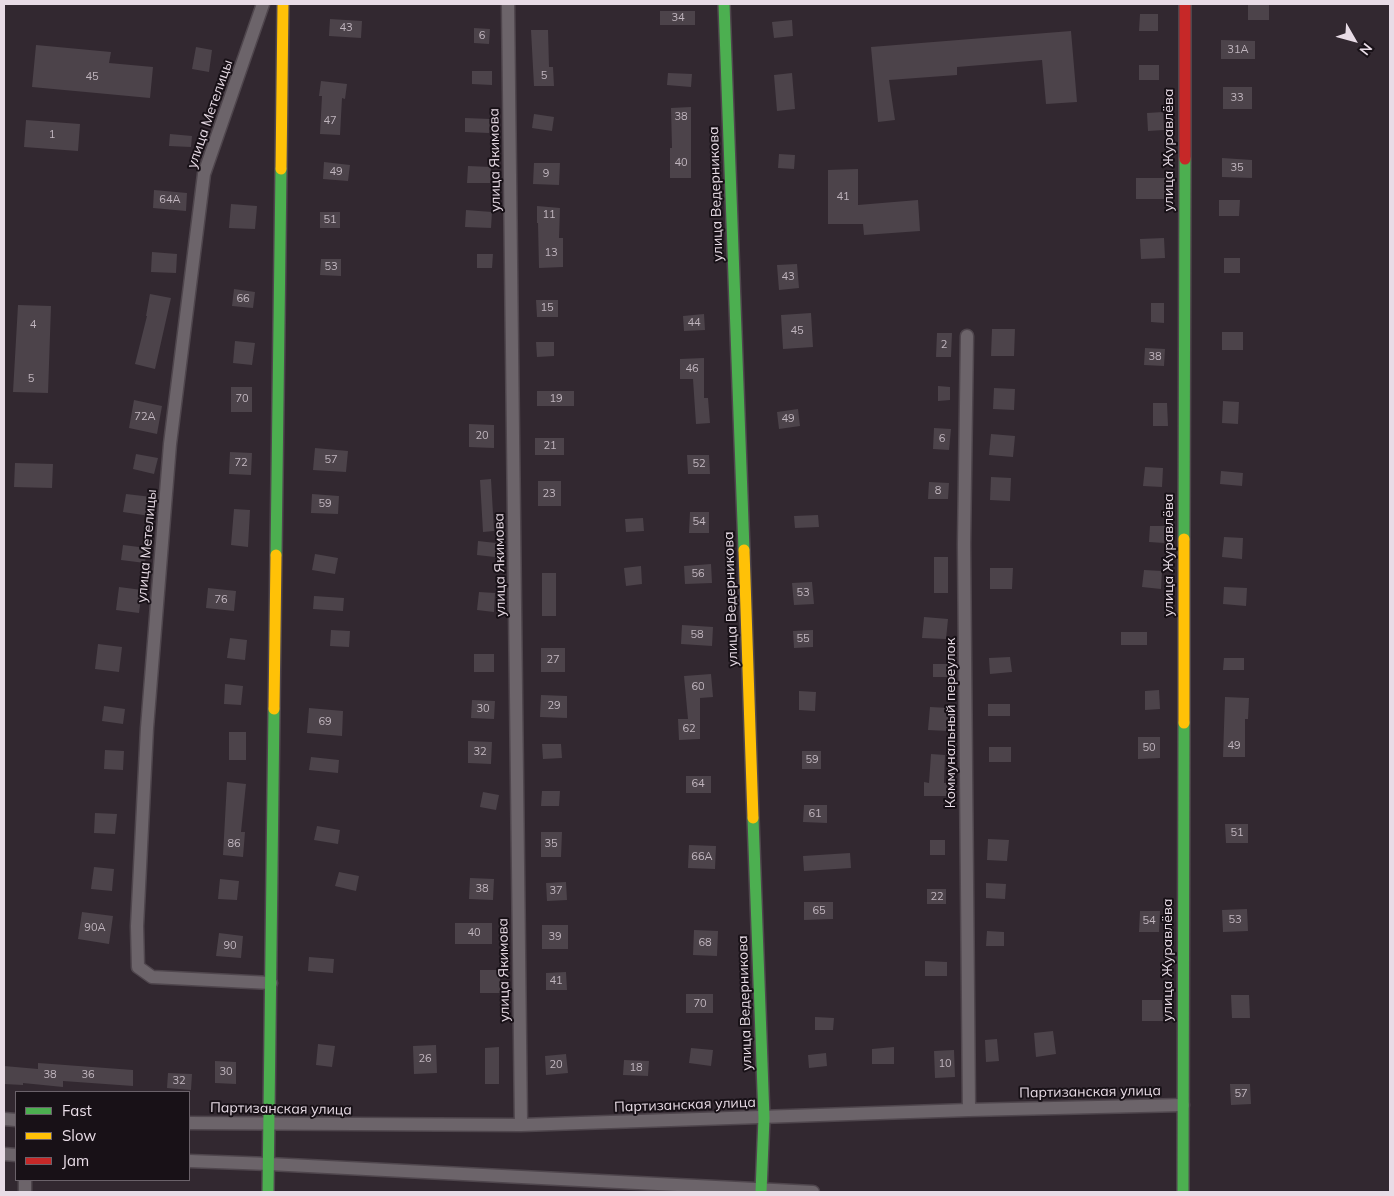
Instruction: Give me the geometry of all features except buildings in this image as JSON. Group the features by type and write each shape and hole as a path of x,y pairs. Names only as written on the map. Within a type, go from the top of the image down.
{"street":[{"name":"улица Метелицы","path":"263,4 204,174 170,444 147,728 137,926 138,967 152,977 271,983"},
{"path":"268,1192 283,4"},
{"name":"улица Якимова","path":"508,4 521,1126"},
{"name":"улица Ведерникова","path":"724,4 764,1118 761,1190"},
{"name":"улица Журавлёва","path":"1183,1192 1184,4"},
{"name":"Коммунальный переулок","path":"967,336 964,554 969,1110"},
{"name":"Партизанская улица","path":"190,1123 521,1126 969,1110 1183,1105"},
{"path":"190,1161 813,1192"}],"traffic: fast":[{"path":"724,4 744,550"},
{"path":"1184,539 1185,159"},
{"path":"276,555 281,169"},
{"path":"268,1192 274,709"},
{"path":"1183,1192 1184,723"},
{"path":"753,818 764,1118 761,1192"}],"traffic: slow":[{"path":"281,169 283,4"},
{"path":"1184,539 1184,723"},
{"path":"744,550 753,818"},
{"path":"274,709 276,555"}],"traffic: jam":[{"path":"1185,4 1185,159"}]}
